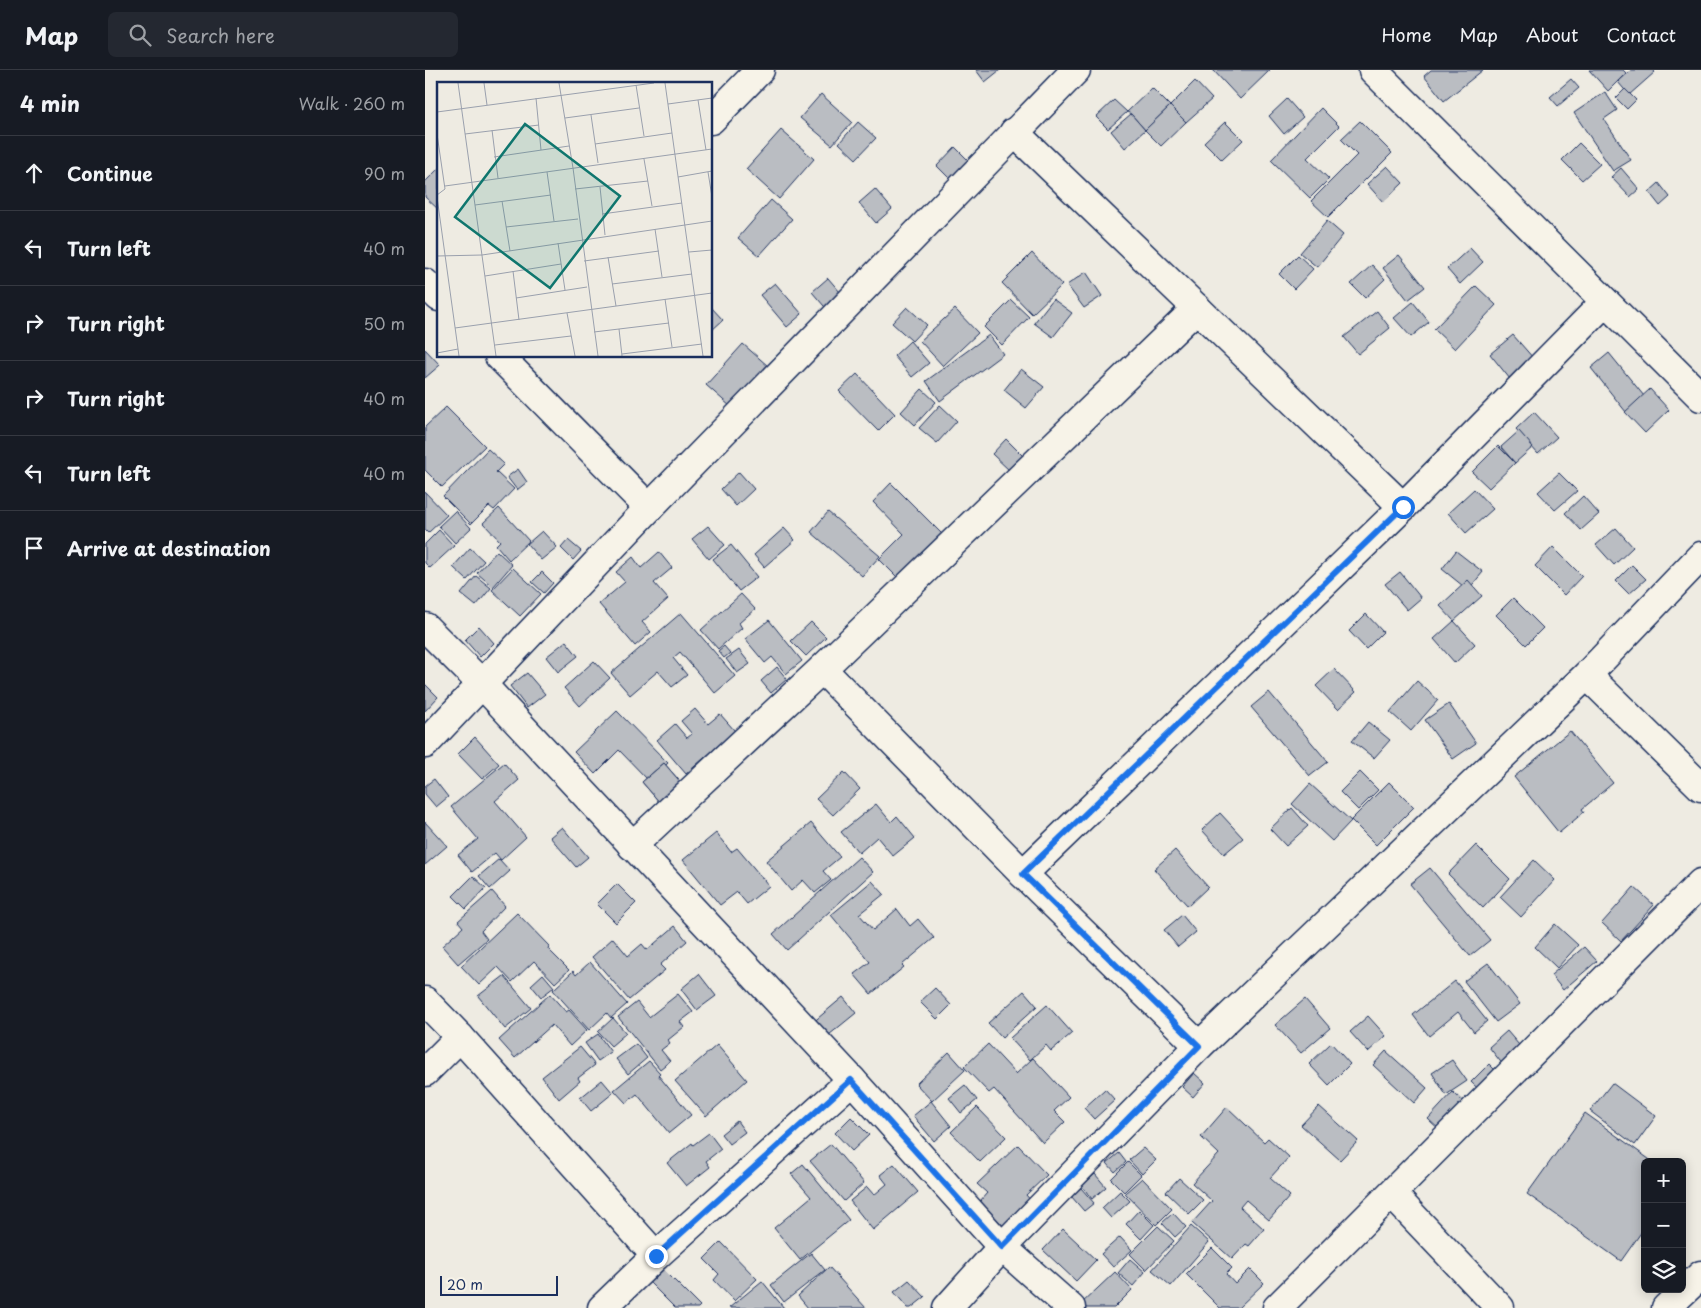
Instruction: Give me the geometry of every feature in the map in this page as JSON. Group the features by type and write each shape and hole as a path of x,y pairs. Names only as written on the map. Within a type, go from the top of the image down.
{"street":[{"path":"713,118 760,70"},
{"path":"425,744 649,508 1076,70"},
{"path":"1373,70 1701,397"},
{"path":"1014,132 1403,507"},
{"path":"425,283 437,295"},
{"path":"1023,874 1403,507 1605,302"},
{"path":"632,846 823,669 1197,308"},
{"path":"501,358 649,508"},
{"path":"947,1308 1002,1247 1199,1046 1587,675 1701,556"},
{"path":"425,627 482,684 851,1080 1002,1247 1071,1308"},
{"path":"823,669 1023,874 1199,1046"},
{"path":"1587,675 1701,787"},
{"path":"1277,1308 1701,883"},
{"path":"425,1001 460,1037 656,1256"},
{"path":"425,1072 460,1037"},
{"path":"602,1308 656,1256 851,1080"},
{"path":"1392,1194 1499,1308"},
{"path":"1666,1308 1701,1275"}],"building":[{"path":"976,70 1000,70 985,82"},
{"path":"1213,70 1270,70 1240,99"},
{"path":"1431,70 1483,70 1444,101 1424,76"},
{"path":"1589,70 1623,70 1626,73 1608,91"},
{"path":"1631,70 1653,70 1655,72 1629,95 1618,82"},
{"path":"1571,79 1579,88 1558,106 1550,97"},
{"path":"1195,81 1212,99 1186,122 1170,106"},
{"path":"1152,88 1170,106 1145,130 1127,112"},
{"path":"1625,89 1636,100 1627,109 1616,98"},
{"path":"1605,92 1617,110 1604,119 1631,160 1613,171 1574,113"},
{"path":"821,94 852,122 832,145 800,118"},
{"path":"1287,99 1303,117 1284,134 1269,116"},
{"path":"1114,100 1127,112 1108,129 1096,117"},
{"path":"1170,106 1186,122 1161,146 1145,130"},
{"path":"1321,108 1339,126 1307,158 1329,179 1310,198 1271,160"},
{"path":"1131,114 1145,130 1125,148 1111,131"},
{"path":"1360,121 1392,153 1328,217 1311,201 1357,155 1341,139"},
{"path":"858,122 876,138 856,159 839,143"},
{"path":"1225,122 1243,140 1222,160 1204,142"},
{"path":"781,130 814,159 779,199 746,169"},
{"path":"1579,143 1600,164 1582,180 1562,160"},
{"path":"955,147 975,167 957,186 937,166"},
{"path":"1387,166 1403,183 1383,202 1367,184"},
{"path":"1621,168 1639,189 1630,197 1611,177"},
{"path":"437,170 437,208 425,197 425,182"},
{"path":"1659,183 1670,197 1660,206 1649,192"},
{"path":"875,189 892,209 876,223 859,203"},
{"path":"771,200 792,219 759,256 738,238"},
{"path":"1327,221 1343,235 1317,267 1300,253"},
{"path":"1470,248 1483,262 1460,284 1447,269"},
{"path":"1032,253 1062,285 1032,314 1002,283"},
{"path":"1298,255 1313,269 1294,289 1279,274"},
{"path":"1399,255 1425,287 1408,300 1383,268"},
{"path":"1372,265 1385,279 1365,298 1351,284"},
{"path":"1086,272 1102,296 1084,308 1067,285"},
{"path":"828,278 846,299 830,313 812,292"},
{"path":"775,283 802,314 787,327 760,295"},
{"path":"1476,286 1496,305 1455,349 1434,329"},
{"path":"1053,299 1072,313 1053,337 1034,323"},
{"path":"1011,300 1029,317 1002,345 984,327"},
{"path":"1413,302 1429,322 1411,337 1394,318"},
{"path":"907,307 927,325 912,341 892,323"},
{"path":"713,309 723,320 713,329"},
{"path":"955,309 978,333 943,366 920,341"},
{"path":"1377,311 1390,328 1358,354 1344,337"},
{"path":"989,335 1003,354 940,401 926,381"},
{"path":"1513,335 1534,359 1510,379 1490,354"},
{"path":"910,341 929,363 912,377 894,356"},
{"path":"743,344 768,366 731,407 706,385"},
{"path":"425,349 440,365 425,378"},
{"path":"1609,353 1644,396 1626,412 1591,368"},
{"path":"1021,369 1044,387 1026,408 1004,390"},
{"path":"857,374 895,414 878,431 839,391"},
{"path":"922,389 936,402 915,425 901,412"},
{"path":"1650,389 1669,410 1645,433 1625,412"},
{"path":"940,405 957,421 937,443 919,428"},
{"path":"446,407 485,446 442,487 425,470 425,427"},
{"path":"1534,412 1557,437 1538,454 1516,429"},
{"path":"1519,431 1533,447 1515,463 1501,447"},
{"path":"1006,439 1024,457 1010,471 992,454"},
{"path":"1498,446 1515,463 1489,488 1472,472"},
{"path":"488,449 504,464 496,472 514,489 494,510 489,506 471,524 443,496"},
{"path":"518,469 527,482 517,490 507,477"},
{"path":"739,472 754,489 736,506 721,489"},
{"path":"1559,473 1577,491 1555,510 1538,492"},
{"path":"891,483 945,537 900,580 879,559 904,534 873,502"},
{"path":"1474,489 1493,509 1466,533 1448,513"},
{"path":"425,492 447,515 428,533 425,530"},
{"path":"1583,496 1599,514 1581,530 1565,513"},
{"path":"499,508 529,541 509,560 496,545 500,541 483,523"},
{"path":"455,511 471,528 455,543 439,526"},
{"path":"828,512 880,556 862,576 811,532"},
{"path":"708,526 725,545 709,559 692,539"},
{"path":"784,528 795,540 764,567 754,555"},
{"path":"1616,528 1633,547 1614,565 1596,545"},
{"path":"439,530 454,546 430,568 425,563 425,544"},
{"path":"542,531 557,547 541,560 527,544"},
{"path":"568,540 581,551 573,560 561,548"},
{"path":"731,545 757,577 739,591 713,559"},
{"path":"1553,547 1582,576 1564,595 1535,566"},
{"path":"470,548 484,561 467,580 453,567"},
{"path":"497,551 512,565 493,587 477,573"},
{"path":"1456,551 1483,572 1468,590 1442,569"},
{"path":"659,552 672,568 654,583 668,599 642,622 651,632 635,646 599,604 625,582 616,572 633,557 641,568"},
{"path":"1632,565 1646,579 1629,594 1616,581"},
{"path":"513,568 541,594 520,616 492,590"},
{"path":"542,572 553,583 544,593 532,582"},
{"path":"1400,572 1421,598 1407,610 1385,584"},
{"path":"476,576 491,588 476,606 461,594"},
{"path":"1468,580 1482,596 1454,621 1440,606"},
{"path":"741,594 755,609 739,623 742,628 718,649 701,630"},
{"path":"1513,598 1543,628 1526,645 1496,615"},
{"path":"681,613 735,676 715,693 680,652 673,658 687,675 672,687 658,671 630,695 611,673"},
{"path":"1366,614 1383,632 1366,649 1349,631"},
{"path":"769,620 802,661 786,674 772,657 765,663 745,639"},
{"path":"1454,621 1475,644 1455,663 1434,639"},
{"path":"811,622 826,637 806,656 791,641"},
{"path":"479,626 494,643 480,657 465,640"},
{"path":"566,641 578,656 558,672 546,657"},
{"path":"724,646 730,653 724,658 718,651"},
{"path":"739,650 750,664 737,673 726,659"},
{"path":"594,661 610,678 580,706 564,688"},
{"path":"777,667 787,679 771,693 761,681"},
{"path":"1334,669 1356,692 1338,709 1316,686"},
{"path":"527,673 545,694 527,708 510,686"},
{"path":"1417,681 1438,700 1411,731 1390,712"},
{"path":"425,684 438,697 425,711"},
{"path":"1269,692 1328,762 1310,776 1251,707"},
{"path":"1449,704 1476,743 1453,759 1425,720"},
{"path":"695,709 708,724 720,714 735,731 686,774 657,740 675,724 687,738 692,734 681,721"},
{"path":"617,711 668,763 649,781 619,750 595,774 574,752"},
{"path":"1368,722 1390,740 1374,758 1352,741"},
{"path":"1570,731 1613,783 1582,809 1584,812 1559,833 1514,777"},
{"path":"475,737 499,764 482,779 458,754"},
{"path":"504,763 519,780 495,801 526,837 501,860 495,853 472,872 458,855 478,839 451,807"},
{"path":"664,763 683,785 661,804 642,782"},
{"path":"664,763 683,785 661,804 642,782"},
{"path":"844,772 860,789 833,815 816,799"},
{"path":"1360,772 1378,790 1358,810 1340,792"},
{"path":"434,779 448,797 436,807 425,794 425,786"},
{"path":"1389,782 1414,807 1376,845 1351,820"},
{"path":"1310,784 1351,821 1332,841 1292,804"},
{"path":"876,804 891,822 897,816 915,838 893,856 877,837 859,853 841,832"},
{"path":"1292,808 1308,826 1286,846 1270,829"},
{"path":"1220,813 1243,838 1224,854 1202,830"},
{"path":"425,822 447,846 425,865"},
{"path":"811,823 840,857 823,871 831,880 815,893 803,880 791,891 766,861"},
{"path":"562,827 588,857 576,867 550,837"},
{"path":"716,833 731,852 737,848 769,886 747,904 737,892 720,905 683,860"},
{"path":"1476,845 1510,879 1483,908 1448,874"},
{"path":"1175,850 1208,887 1188,906 1154,869"},
{"path":"859,857 873,872 787,950 773,934"},
{"path":"499,859 510,871 490,889 479,876"},
{"path":"1534,860 1555,880 1521,917 1500,897"},
{"path":"1430,868 1490,940 1470,956 1410,884"},
{"path":"473,876 486,888 466,909 453,896"},
{"path":"872,881 884,894 859,914 873,930 897,909 910,926 918,919 934,938 902,965 904,967 871,994 854,974 870,962 831,915"},
{"path":"617,884 636,903 616,923 597,904"},
{"path":"1634,887 1654,905 1621,941 1602,923"},
{"path":"492,891 505,906 481,931 487,939 458,964 442,946 463,927 458,921"},
{"path":"517,913 569,970 555,983 534,961 512,982 498,967 479,985 461,966"},
{"path":"1182,915 1196,932 1178,947 1164,930"},
{"path":"1555,924 1578,945 1557,968 1535,947"},
{"path":"675,926 687,941 660,965 665,970 629,1000 592,957 613,938 628,956 642,944 647,950"},
{"path":"1584,947 1597,961 1563,990 1551,975"},
{"path":"590,962 627,1004 611,1018 607,1013 589,1030 553,990 573,971 576,975"},
{"path":"1488,963 1520,1004 1496,1022 1464,981"},
{"path":"543,974 554,987 541,997 531,985"},
{"path":"699,974 716,996 697,1010 681,989"},
{"path":"504,976 531,1008 505,1029 478,996"},
{"path":"1455,981 1487,1021 1474,1032 1458,1012 1429,1036 1413,1015"},
{"path":"935,988 951,1005 937,1019 920,1002"},
{"path":"1024,991 1037,1006 1002,1038 988,1023"},
{"path":"550,994 566,1012 569,1010 587,1030 570,1046 552,1025 515,1058 499,1040"},
{"path":"678,994 693,1012 680,1022 684,1027 668,1040 670,1043 661,1050 670,1061 660,1069 618,1017 637,1002 649,1017"},
{"path":"843,997 856,1013 824,1039 811,1024"},
{"path":"1305,999 1330,1028 1301,1053 1275,1025"},
{"path":"1047,1005 1072,1033 1051,1051 1046,1045 1030,1060 1010,1038"},
{"path":"1368,1016 1386,1036 1368,1052 1350,1032"},
{"path":"613,1018 626,1033 611,1046 598,1032"},
{"path":"1507,1031 1531,1059 1511,1075 1489,1047"},
{"path":"598,1034 611,1052 598,1061 585,1043"},
{"path":"1331,1043 1350,1064 1329,1085 1309,1064"},
{"path":"636,1044 647,1058 628,1074 616,1059"},
{"path":"988,1044 1016,1074 1033,1058 1069,1097 1054,1111 1065,1122 1043,1143 994,1089 989,1093 964,1067"},
{"path":"717,1045 747,1080 706,1116 675,1081"},
{"path":"580,1047 595,1065 578,1078 580,1081 559,1099 542,1077"},
{"path":"1386,1051 1427,1088 1414,1103 1373,1065"},
{"path":"949,1052 965,1070 932,1101 916,1084"},
{"path":"1452,1060 1467,1081 1446,1095 1432,1073"},
{"path":"649,1061 691,1115 669,1133 637,1094 626,1103 614,1090"},
{"path":"1489,1064 1506,1081 1489,1099 1471,1082"},
{"path":"1194,1073 1205,1083 1193,1097 1182,1087"},
{"path":"602,1080 613,1093 591,1111 580,1098"},
{"path":"1612,1083 1656,1116 1635,1145 1590,1111"},
{"path":"965,1085 977,1100 961,1113 949,1098"},
{"path":"1105,1089 1115,1100 1094,1119 1084,1108"},
{"path":"1453,1092 1483,1121 1458,1147 1428,1119"},
{"path":"931,1101 951,1126 934,1141 913,1116"},
{"path":"1319,1106 1358,1141 1340,1160 1301,1125"},
{"path":"977,1107 1006,1137 980,1162 951,1132"},
{"path":"1227,1107 1264,1142 1268,1138 1289,1157 1270,1178 1290,1196 1269,1220 1246,1200 1240,1207 1264,1229 1249,1246 1246,1244 1232,1259 1192,1223 1212,1201 1192,1183 1219,1154 1201,1137"},
{"path":"1585,1113 1647,1158 1641,1158 1641,1233 1621,1261 1527,1194"},
{"path":"851,1117 869,1135 852,1151 835,1133"},
{"path":"737,1121 745,1132 729,1144 721,1134"},
{"path":"709,1133 721,1149 706,1161 710,1167 686,1186 667,1163 692,1143 693,1145"},
{"path":"831,1144 864,1183 844,1201 810,1161"},
{"path":"1018,1145 1047,1175 1026,1195 1032,1202 1005,1228 980,1201 987,1193 977,1184"},
{"path":"1143,1148 1156,1160 1142,1174 1129,1160"},
{"path":"1119,1153 1126,1162 1115,1172 1107,1163"},
{"path":"1128,1162 1141,1175 1124,1192 1111,1179"},
{"path":"803,1164 849,1220 800,1260 774,1228 811,1197 791,1174"},
{"path":"894,1164 918,1192 873,1230 850,1201 867,1187 874,1195 887,1184 880,1175"},
{"path":"1095,1174 1106,1187 1092,1199 1082,1186"},
{"path":"1142,1178 1172,1209 1156,1225 1125,1193"},
{"path":"1179,1178 1203,1200 1189,1214 1166,1192"},
{"path":"1081,1188 1094,1203 1084,1211 1071,1196"},
{"path":"1120,1191 1130,1201 1111,1218 1102,1208"},
{"path":"1139,1210 1154,1225 1141,1239 1126,1224"},
{"path":"1173,1213 1186,1227 1175,1237 1162,1223"},
{"path":"1158,1226 1174,1241 1146,1270 1130,1254"},
{"path":"1191,1226 1209,1242 1171,1286 1152,1270"},
{"path":"1063,1229 1096,1260 1076,1281 1043,1250"},
{"path":"1120,1237 1132,1250 1113,1267 1101,1254"},
{"path":"721,1242 757,1279 734,1301 714,1280 719,1274 704,1259"},
{"path":"1212,1248 1232,1268 1226,1274 1235,1284 1250,1269 1264,1283 1238,1308 1220,1308 1186,1274"},
{"path":"811,1253 825,1270 784,1302 771,1285"},
{"path":"1130,1259 1145,1272 1133,1286 1118,1273"},
{"path":"657,1263 700,1306 698,1308 675,1308 644,1277"},
{"path":"829,1267 866,1308 808,1308 798,1296"},
{"path":"1115,1272 1132,1290 1114,1308 1085,1308 1081,1304"},
{"path":"909,1280 925,1297 911,1308 908,1308 894,1292"},
{"path":"762,1281 784,1308 729,1308"}],"route":[{"path":"656,1256 851,1080 1002,1247 1199,1046 1023,874 1403,507"}]}
